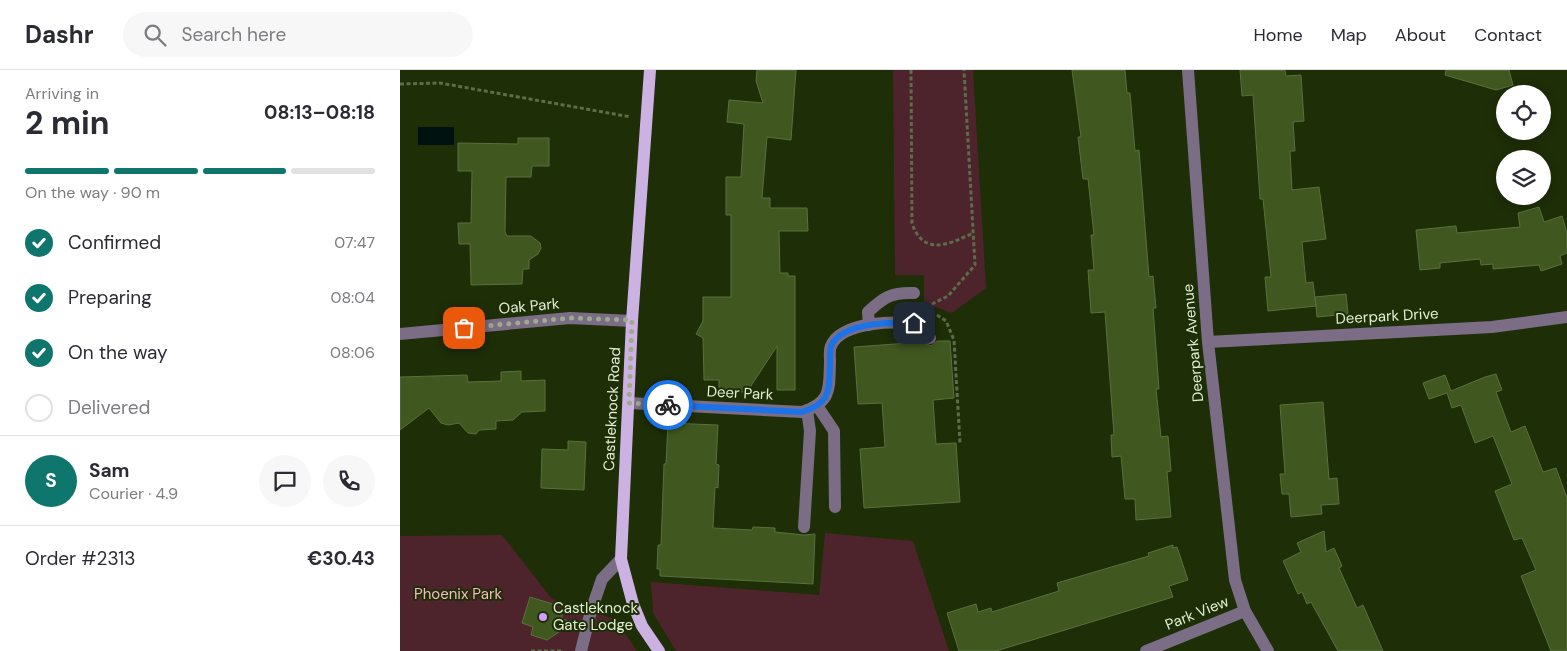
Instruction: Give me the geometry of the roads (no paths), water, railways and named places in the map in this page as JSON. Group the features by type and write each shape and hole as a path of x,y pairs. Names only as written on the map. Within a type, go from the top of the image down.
{"main road":[{"name":"Castleknock Road","path":"650,70 632,320 621,559 632,604 642,626 659,651"}],"street":[{"name":"Deerpark Avenue","path":"1188,70 1208,342 1235,580 1245,611"},
{"path":"868,325 868,312 878,303 895,292 914,293"},
{"name":"Deerpark Drive","path":"1208,342 1492,327 1567,317"},
{"name":"Oak Park","path":"400,334 570,318 632,320"},
{"path":"804,527 813,408 829,390 831,347 837,338 847,332 868,325 914,323 923,326 930,338"},
{"name":"Deer Park","path":"629,403 802,412 813,408"},
{"path":"813,408 834,430 835,506"},
{"path":"581,651 591,611 602,579 621,559"},
{"name":"Park View","path":"1146,651 1245,611 1268,651"}],"place":[{"name":"Castleknock Gate Lodge","path":"543,617"}],"park label":[{"name":"Phoenix Park","path":"458,594"}]}
